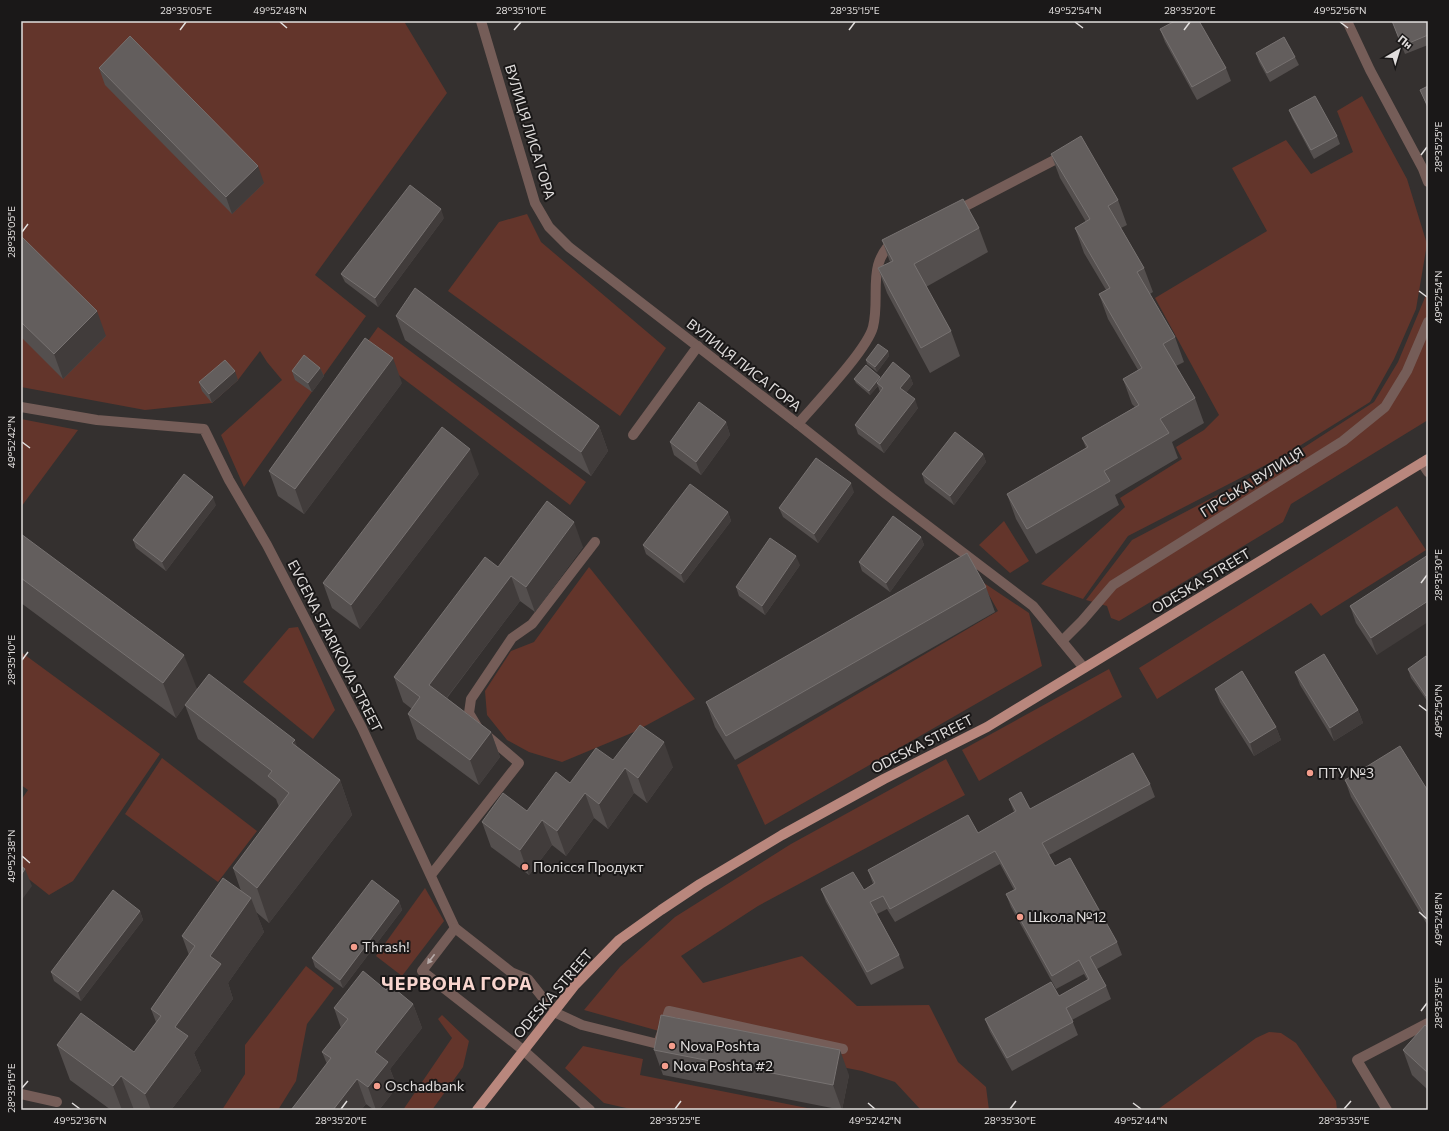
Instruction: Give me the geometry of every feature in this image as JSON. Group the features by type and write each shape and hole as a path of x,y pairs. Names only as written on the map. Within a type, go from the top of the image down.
{"main road":[{"name":"ODESKA STREET","path":"477,1110 575,985 620,940 661,910 700,884 764,846 884,779 987,727 1425,461"}],"street":[{"name":"ВУЛИЦЯ ЛИСА ГОРА","path":"481,21 535,203 549,227 569,247 886,494 1033,606 1084,668"},
{"path":"1347,21 1370,70 1423,169 1428,182"},
{"path":"946,216 1073,150"},
{"path":"798,424 864,346 873,328 878,265 885,248 905,235"},
{"name":"ГІРСЬКА ВУЛИЦЯ","path":"1062,641 1082,622 1113,585 1343,442 1385,407 1407,371 1428,322"},
{"path":"633,434 698,346"},
{"name":"EVGENA STARIKOVA STREET","path":"21,407 97,420 204,429 229,480 267,545 359,721 432,875 455,928 511,972 528,979 554,1012"},
{"path":"1425,461 1428,472"},
{"path":"432,875 519,763 478,728 469,713 471,700 512,638 532,624 595,542"},
{"path":"455,928 422,971 523,1050 590,1110"},
{"path":"554,1012 582,1025 658,1044 669,1011 843,1049"},
{"path":"1387,1110 1357,1060 1428,1023"},
{"path":"21,1094 57,1102"}],"shaded area":[{"path":"21,21 409,21 405,23 447,93 315,275 366,316 244,487 221,435 282,380 260,351 238,380 212,403 145,410 21,387"},
{"path":"1362,96 1407,179 1427,244 1416,309 1394,359 1370,402 1285,455 1128,536 1083,599 1041,584 1125,507 1120,498 1182,459 1176,447 1204,430 1219,415 1155,298 1267,231 1232,168 1286,140 1311,174 1353,152 1337,111"},
{"path":"527,214 541,242 666,348 620,416 448,291 499,222"},
{"path":"1426,295 1428,300 1428,420 1291,504 1283,522 1119,621 1111,618 1107,606 1086,600 1132,540 1286,459 1374,402 1398,362"},
{"path":"378,327 586,482 570,505 363,348"},
{"path":"21,419 78,430 21,507"},
{"path":"1397,506 1426,550 1321,616 1311,603 1157,699 1139,668"},
{"path":"1004,521 1029,561 1010,573 979,545"},
{"path":"589,567 695,699 634,732 562,762 529,752 507,740 487,715 485,691 511,651 534,642"},
{"path":"981,581 1029,613 1042,666 765,825 737,765 998,611"},
{"path":"298,627 335,710 313,739 243,682 289,628"},
{"path":"21,652 160,754 73,881 49,895 21,873 21,800 28,790 21,785"},
{"path":"1109,669 1122,697 979,781 962,750"},
{"path":"162,758 257,831 218,882 125,814"},
{"path":"946,759 965,795 758,906 681,956 703,983 802,956 857,1006 929,1005 958,1062 986,1087 989,1110 921,1110 895,1082 862,1071 659,1031 584,1010 620,967 675,917 791,844"},
{"path":"425,888 444,921 402,976 376,956"},
{"path":"306,966 334,988 307,1024 296,1081 278,1110 222,1110 245,1074 245,1045"},
{"path":"442,1015 469,1041 463,1067 432,1110 403,1110 452,1038 438,1019"},
{"path":"1269,1032 1281,1033 1296,1043 1336,1101 1337,1110 1157,1110 1256,1038"},
{"path":"583,1046 643,1059 640,1075 817,1110 635,1110 604,1103 565,1068"}],"building":[{"path":"1175,21 1199,21 1226,68 1192,87 1160,29"},
{"path":"1392,21 1428,21 1428,35 1402,46"},
{"path":"130,36 258,166 226,197 99,68"},
{"path":"1284,37 1295,57 1267,73 1256,53"},
{"path":"1428,86 1428,107 1420,90"},
{"path":"1315,96 1337,136 1311,150 1289,110"},
{"path":"1081,136 1118,200 1108,206 1144,268 1137,272 1175,337 1163,344 1195,398 1160,419 1169,433 1104,471 1110,481 1027,529 1007,494 1088,447 1082,438 1139,405 1123,379 1142,368 1099,294 1110,288 1075,228 1090,219 1051,154"},
{"path":"410,185 441,209 375,298 341,274"},
{"path":"963,199 979,228 914,264 951,331 921,348 878,268 893,261 882,240"},
{"path":"21,236 97,311 54,354 21,322"},
{"path":"415,288 599,426 581,452 396,316"},
{"path":"365,338 393,358 295,489 269,471"},
{"path":"878,344 888,351 875,367 866,360"},
{"path":"304,355 320,368 308,383 292,371"},
{"path":"225,360 235,371 209,394 199,382"},
{"path":"893,362 910,376 900,388 915,399 880,444 855,425 883,388 877,383"},
{"path":"866,365 880,377 869,391 854,379"},
{"path":"699,402 726,422 696,462 670,442"},
{"path":"442,427 470,449 351,605 323,583"},
{"path":"955,432 983,454 950,496 922,474"},
{"path":"816,458 851,483 814,534 779,508"},
{"path":"184,474 213,497 162,562 133,540"},
{"path":"690,484 728,512 681,574 643,545"},
{"path":"547,501 574,522 526,587 511,576 429,685 491,732 470,760 408,714 420,697 394,677 485,557 498,567"},
{"path":"893,516 921,537 886,583 859,562"},
{"path":"21,534 184,655 163,683 21,578"},
{"path":"770,538 796,556 762,606 736,587"},
{"path":"967,553 986,587 726,736 706,702"},
{"path":"1428,555 1428,601 1371,638 1350,606"},
{"path":"1324,654 1358,710 1330,728 1295,672"},
{"path":"1426,656 1428,659 1428,695 1426,696 1408,669"},
{"path":"1242,671 1276,727 1250,743 1215,689"},
{"path":"209,674 295,740 292,743 340,780 257,888 233,868 289,793 268,776 272,771 185,705"},
{"path":"640,725 664,742 638,778 625,768 599,804 585,793 557,831 542,820 520,850 482,822 503,793 527,811 556,772 570,783 596,748 613,760"},
{"path":"1400,746 1428,791 1428,920 1345,780"},
{"path":"1133,753 1150,784 1042,843 1055,866 1070,858 1117,942 1090,957 1106,986 1066,1008 1073,1022 1007,1058 985,1019 1051,982 1059,996 1089,979 1079,960 1052,976 1006,894 1016,889 995,851 890,909 883,896 870,902 899,955 867,972 821,889 853,872 864,890 875,883 868,870 968,815 978,833 1016,811 1009,799 1021,792 1030,809"},
{"path":"21,866 25,869 21,875"},
{"path":"223,878 251,898 210,956 221,964 175,1027 188,1036 145,1094 121,1076 113,1086 57,1045 81,1013 134,1052 161,1016 151,1009 195,946 182,936"},
{"path":"372,880 399,901 340,980 312,958"},
{"path":"113,890 140,911 78,992 51,972"},
{"path":"363,971 386,990 390,985 413,1004 375,1052 388,1062 368,1087 357,1079 333,1110 291,1110 331,1058 322,1052 348,1019 334,1008"},
{"path":"661,1015 840,1050 833,1085 654,1050"},
{"path":"1425,1025 1428,1028 1428,1073 1403,1050"}],"place":[{"name":"ПТУ №3","path":"1310,773"},
{"name":"Полісся Продукт","path":"525,867"},
{"name":"Школа №12","path":"1020,917"},
{"name":"Thrash!","path":"354,947"},
{"name":"Nova Poshta","path":"672,1046"},
{"name":"Nova Poshta #2","path":"665,1066"},
{"name":"Oschadbank","path":"377,1086"}],"district":[{"name":"ЧЕРВОНА ГОРА","path":"457,984"}]}
